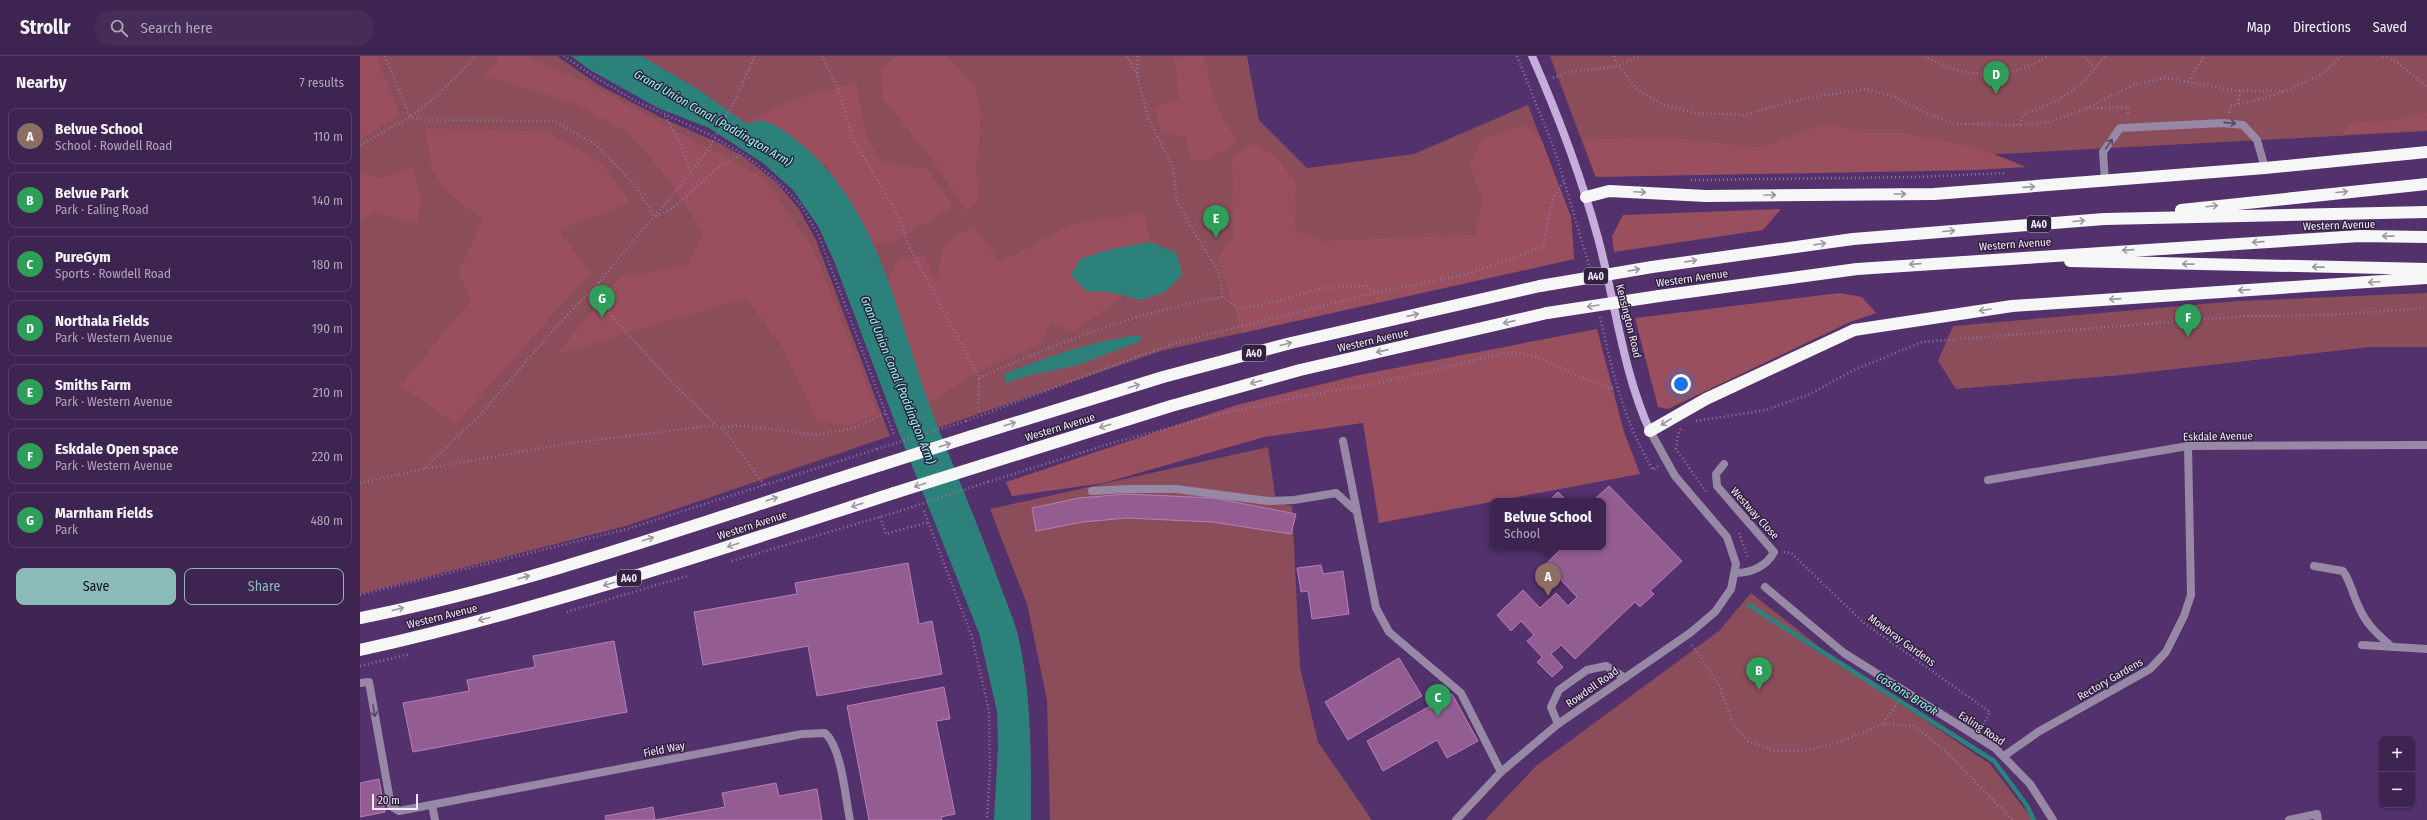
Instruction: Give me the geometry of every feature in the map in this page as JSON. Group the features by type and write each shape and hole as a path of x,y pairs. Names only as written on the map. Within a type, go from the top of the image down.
{"highway":[{"path":"1586,197 1609,191 1706,196 1934,194 2265,168 2427,152"},
{"name":"A40","path":"2104,218 2304,195 2427,184"},
{"name":"Western Avenue","path":"360,618 497,585 585,559 1163,377 1291,343 1540,286 1652,267 1854,239 2104,218 2427,212"},
{"name":"Western Avenue","path":"360,650 515,611 627,579 1171,406 1300,370 1547,313 1857,269 1985,259 2360,236 2427,237"},
{"name":"A40","path":"1985,259 2427,269"},
{"path":"1650,431 1706,399 1854,330 2012,306 2427,278"}],"street":[{"name":"Kensington Road","path":"1532,56 1586,197 1636,396 1650,431 1675,476 1728,537 1735,555 1736,573"},
{"path":"2105,181 2103,152 2120,128 2229,123 2243,125 2256,140 2265,168"},
{"path":"1343,440 1355,510 1376,608 1380,619 1389,632 1461,693 1501,772"},
{"name":"Eskdale Avenue","path":"1988,480 2188,446 2427,445"},
{"name":"Rectory Gardens","path":"2004,756 2038,732 2150,669 2166,652 2184,616 2191,595 2188,446"},
{"name":"Westway Close","path":"1724,464 1716,474 1717,486 1774,552 1772,556 1753,571 1736,573"},
{"path":"1092,491 1176,489 1268,501 1294,500 1336,493 1355,510"},
{"path":"2314,566 2343,571 2349,579 2358,605 2370,627 2391,646"},
{"name":"Rowdell Road","path":"1456,820 1501,772 1558,724 1680,640 1715,612 1731,589 1736,573"},
{"name":"Ealing Road","path":"1765,587 1844,653 1977,736 2004,756 2030,784 2053,820"},
{"path":"2362,645 2427,648"},
{"path":"1558,724 1551,707 1559,690 1587,670 1606,666 1625,678"},
{"path":"360,683 369,682 391,806 399,811 432,805 435,820"},
{"name":"Field Way","path":"432,805 802,734 825,732 832,739 839,761 850,820"},
{"path":"2289,820 2317,814 2318,820"}],"path":[{"path":"385,56 410,117"},
{"path":"360,145 410,117 436,97 476,56"},
{"path":"564,56 593,76 664,116 708,134 743,154 774,178 800,204 819,236 894,435"},
{"path":"424,469 479,416 556,327 599,282 691,173 711,145 733,104 755,56"},
{"path":"822,56 838,89 853,139 900,219 909,246 979,378 980,396 977,406 980,414"},
{"path":"1127,56 1137,75 1148,118 1173,167 1178,201 1189,224 1219,272 1222,297"},
{"path":"1137,75 1138,56"},
{"path":"1517,56 1555,150 1568,193"},
{"path":"1614,56 1619,66 1636,88 1663,105 1694,112 1743,115 1806,98 1867,89 1895,97 1926,113 1957,124 2020,125 2050,122 2087,108 2133,85 2164,78 2240,91 2286,91"},
{"path":"1543,82 1568,72 1619,66 1638,56"},
{"path":"1924,56 1937,64 1956,70 1999,75 2031,67 2048,56"},
{"path":"2084,56 2096,69"},
{"path":"2020,125 2021,119 2026,113 2057,101 2083,82 2096,69 2105,56"},
{"path":"2188,82 2204,56"},
{"path":"2229,123 2230,106 2265,98 2286,91 2322,74 2341,56"},
{"path":"2383,56 2396,61 2427,87"},
{"path":"2238,104 2240,91"},
{"path":"2087,108 2128,107"},
{"path":"664,116 680,143 691,173"},
{"path":"410,117 426,120 554,121 595,144 636,186 654,217"},
{"path":"654,217 672,209 718,168 743,154"},
{"path":"1684,180 1916,177 2013,173"},
{"path":"360,595 627,529 966,420 1174,343 1378,292 1471,272 1543,248 1553,199 1564,181"},
{"path":"599,282 611,316 667,377 716,425 723,428 744,426 817,435 853,428 886,413"},
{"path":"979,378 1034,353 1177,305 1222,297 1240,309 1326,288 1367,286 1378,292"},
{"path":"1698,420 1766,410 1810,394 1854,370 1922,342 2237,317 2330,315 2427,308"},
{"path":"900,511 1109,444 1213,416 1297,398 1380,383 1509,352 1537,357 1608,389 1616,387"},
{"path":"1614,380 1636,436 1653,470"},
{"path":"360,483 424,469 571,443 716,425"},
{"path":"723,428 764,485"},
{"path":"1682,428 1678,434 1676,448 1684,462"},
{"path":"924,511 971,634 989,710 990,769 987,820"},
{"path":"880,517 886,534 929,522"},
{"path":"1765,527 1770,522"},
{"name":"Mowbray Gardens","path":"1791,553 1864,623 1990,712 1977,736"},
{"path":"1690,643 1719,686 1734,726 1748,741 1775,751 1804,751 1842,741 1883,724 1915,726 1946,752 2013,820"},
{"path":"1883,724 1897,706"}],"shaded area":[{"path":"360,56 557,56 599,85 660,117 719,143 744,157 776,182 799,209 816,240 890,436 626,526 360,594"},
{"path":"360,56 376,56 400,115 360,139"},
{"path":"499,56 524,56 591,85 764,178 813,249 878,413 849,425 818,422 783,348 746,298 556,355 620,277 687,266 704,233 662,171 625,130 571,102 485,76"},
{"path":"639,56 1247,56 1259,120 1307,168 1414,154 1528,105 1571,217 1574,259 1161,351 932,430 874,263 738,122"},
{"path":"897,56 947,56 976,87 981,123 976,170 979,201 966,211 930,156 883,99 881,68"},
{"path":"1202,56 1205,61 1213,96 1218,110 1238,141 1206,161 1190,159 1187,137 1161,133 1155,107 1179,100 1174,58"},
{"path":"1550,56 2427,56 2427,131 1595,176"},
{"path":"856,83 866,137 882,163 927,169 954,207 923,224 893,244 869,241 827,165 749,120 806,95"},
{"path":"2427,113 2427,130 2342,134 2352,123 2394,120"},
{"path":"1821,124 1867,133 1903,133 1979,148 2026,167 1977,170 1596,177 1583,140 1663,137 1763,148"},
{"path":"1525,125 1542,141 1571,217 1574,259 1242,333 1217,258 1233,239 1232,156 1255,143 1278,159 1296,184 1295,229 1320,241 1476,235 1482,196 1469,164 1483,138"},
{"path":"425,128 547,132 601,162 630,202 559,230 590,273 455,424 401,385 471,300 458,272 483,220 447,192 432,169"},
{"path":"412,167 421,197 417,224 377,212 360,220 360,174 380,178"},
{"path":"1781,209 1763,230 1614,252 1612,236 1623,215"},
{"path":"1144,213 1150,242 1112,249 1085,290 1110,292 1124,296 1074,332 1051,323 1040,345 986,368 927,403 886,285 898,261 923,255 936,279 945,244 974,225 1000,263 1070,225"},
{"path":"1840,293 1862,297 1876,313 1850,322 1668,409 1658,407 1635,318"},
{"path":"2427,293 2427,347 2370,347 2122,375 1956,389 1938,361 1953,326 2238,301"},
{"path":"1597,329 1624,432 1640,474 1512,498 1490,498 1490,502 1379,523 1363,423 1264,437 1104,483 1012,496 1006,482 1237,405 1359,375"},
{"path":"1268,447 1276,502 1292,506 1300,668 1318,742 1372,820 1050,820 1047,700 1027,604 990,509"},
{"path":"1751,593 1837,661 1990,764 2033,820 1485,820 1536,766 1719,631"}],"water":[{"name":"Grand Union Canal (Paddington Arm)","path":"571,56 641,56 696,88 747,124 762,121 785,132 796,140 825,167 849,199 868,233 884,270 935,420 983,539 1016,628 1023,658 1030,727 1031,820 994,820 998,747 997,711 979,633 899,433 834,261 818,226 793,190 763,163 709,128 658,108 590,70"},
{"path":"1150,242 1177,253 1182,275 1165,292 1141,300 1110,292 1086,291 1071,275 1080,259 1112,249"},
{"path":"1140,335 1141,341 1075,366 1029,375 1006,383 1004,374 1037,361 1088,345"}],"building":[{"path":"1609,486 1682,561 1650,591 1654,594 1640,607 1635,602 1575,659 1561,645 1551,654 1563,667 1552,677 1537,662 1542,657 1527,641 1534,635 1521,621 1511,631 1497,615 1523,590 1540,608 1556,593 1568,606 1577,597 1546,564 1560,550 1606,550 1606,498 1596,498"},
{"path":"1558,492 1564,498 1552,498"},
{"path":"1127,494 1214,498 1296,514 1291,534 1212,522 1127,518 1083,522 1036,531 1032,508 1079,498"},
{"path":"908,563 919,624 932,621 942,674 817,696 808,646 703,665 694,612 797,594 795,583"},
{"path":"1321,565 1323,574 1343,571 1349,614 1312,619 1308,591 1301,592 1297,568"},
{"path":"614,641 627,712 413,752 403,703 469,691 467,680 535,667 533,656"},
{"path":"1399,658 1422,696 1348,740 1325,702"},
{"path":"944,687 950,719 936,721 955,814 941,817 942,820 869,820 847,706"},
{"path":"1452,694 1478,741 1447,758 1437,740 1383,771 1367,741"},
{"path":"379,779 385,812 360,817 360,783"},
{"path":"776,783 779,796 817,789 822,820 655,820 725,807 722,793"},
{"path":"653,807 655,820 606,820 605,816"}],"waterway":[{"name":"Costons Brook","path":"1749,605 1994,761 2026,804 2034,820"}],"place":[{"name":"Northala Fields","path":"1996,94"},
{"name":"Smiths Farm","path":"1216,238"},
{"name":"Marnham Fields","path":"602,318"},
{"name":"Eskdale Open space","path":"2188,337"},
{"name":"Belvue School","path":"1548,596"},
{"name":"Belvue Park","path":"1759,690"},
{"name":"PureGym","path":"1438,717"}]}
